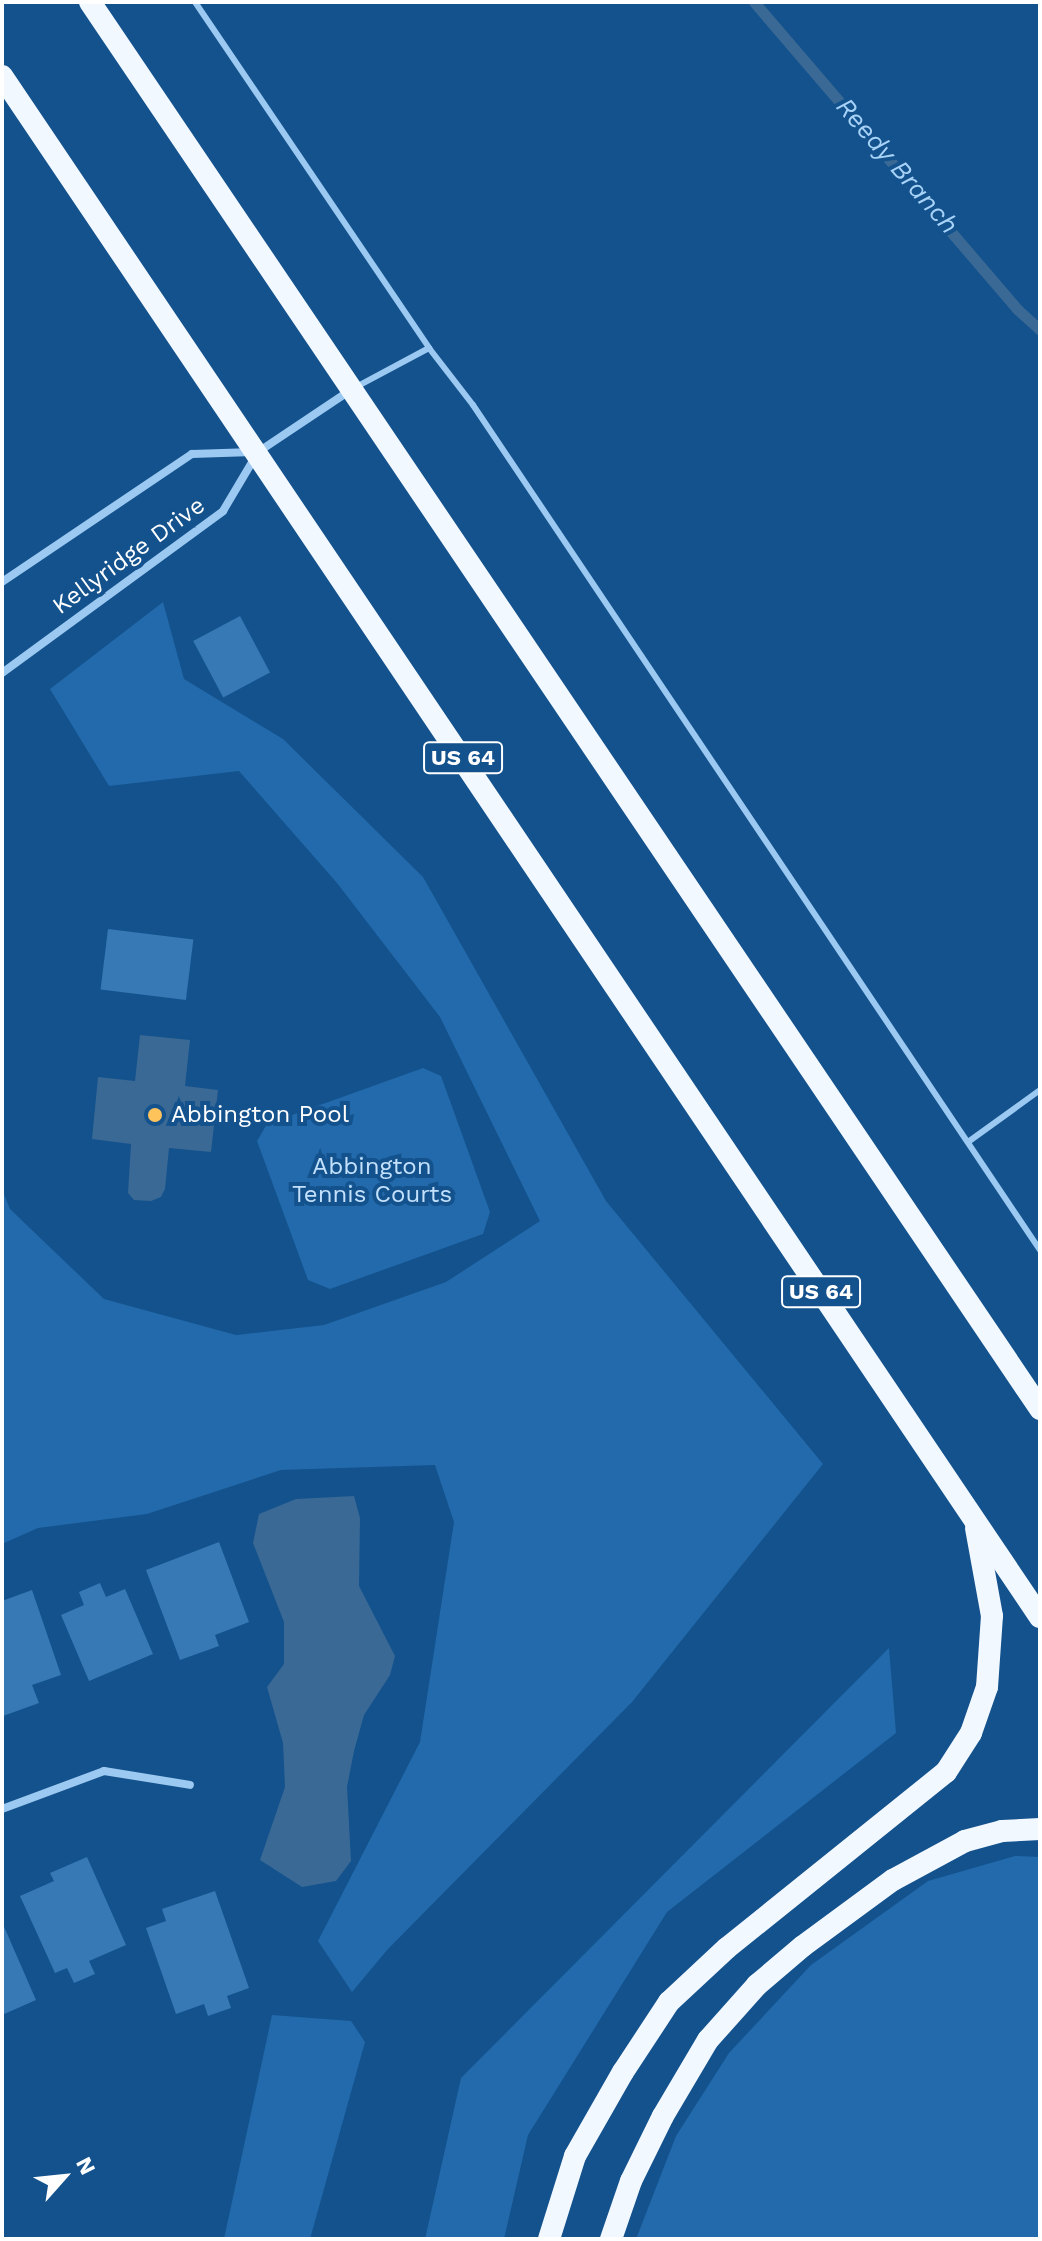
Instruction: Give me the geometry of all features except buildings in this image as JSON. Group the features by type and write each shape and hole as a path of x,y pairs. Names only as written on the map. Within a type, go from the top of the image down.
{"highway":[{"path":"90,2 1040,1409"},
{"name":"US 64","path":"2,76 1040,1617"},
{"path":"549,2239 575,2156 623,2072 669,2002 727,1948 946,1772 971,1733 987,1687 992,1616 974,1519"},
{"path":"611,2239 631,2181 663,2116 708,2040 757,1985 803,1946 893,1880 965,1841 1002,1831 1040,1829"}],"street":[{"name":"Kellyridge Drive","path":"2,673 223,511 258,452 353,388"},
{"name":"Kellyridge Drive","path":"2,582 192,454 258,452"},
{"path":"2,1809 104,1771 190,1785"}],"lane":[{"path":"195,2 429,348 473,405 1040,1250"},
{"path":"353,388 429,348"},
{"path":"968,1142 1040,1090"}],"green space":[{"path":"163,602 184,679 283,739 423,877 606,1201 823,1464 632,1702 388,1949 352,1992 318,1941 420,1742 454,1522 435,1465 281,1470 147,1514 38,1528 2,1544 2,1189 10,1209 104,1299 236,1335 324,1325 446,1282 540,1221 440,1017 337,883 239,771 109,786 50,689"},
{"name":"Abbington Tennis Courts","path":"423,1068 441,1076 490,1212 483,1234 330,1289 308,1280 257,1141 267,1124"},
{"path":"889,1648 896,1733 667,1912 528,2135 504,2239 425,2239 461,2078"},
{"path":"1015,1856 1040,1857 1040,2239 636,2239 676,2136 729,2053 811,1965 928,1881"},
{"path":"272,2015 351,2021 365,2042 310,2239 224,2239"}],"shaded area":[{"name":"Abbington Pool","path":"140,1035 190,1040 185,1086 218,1090 211,1152 169,1148 165,1189 161,1197 151,1201 134,1200 128,1193 131,1144 92,1139 98,1077 135,1081"},
{"path":"354,1496 360,1518 359,1586 395,1656 390,1675 364,1715 354,1751 347,1787 351,1861 336,1881 302,1887 260,1860 285,1787 283,1743 267,1687 284,1664 284,1622 253,1543 259,1514 296,1499"}],"waterway":[{"name":"Reedy Branch","path":"754,2 1017,309 1040,330"}],"place":[{"name":"Abbington Pool","path":"155,1115"}]}
